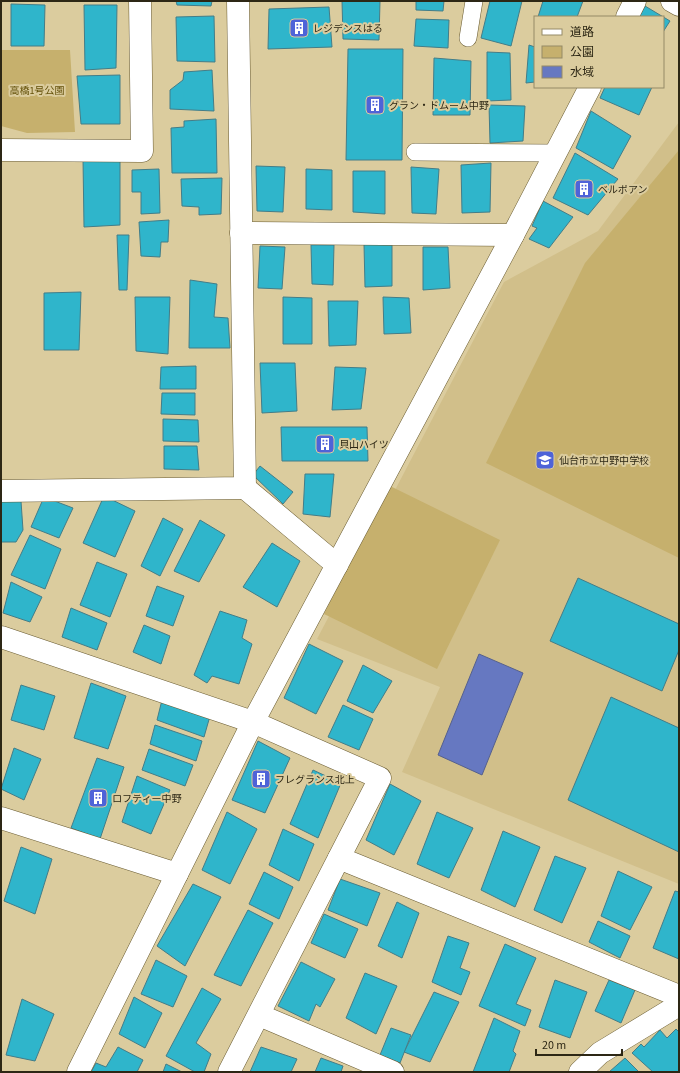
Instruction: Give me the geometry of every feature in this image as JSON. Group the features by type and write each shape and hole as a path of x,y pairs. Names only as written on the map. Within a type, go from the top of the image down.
{"street":[{"path":"1,150 142,151 140,1"},
{"path":"238,1 245,488"},
{"path":"627,16 635,1"},
{"path":"672,1 679,5"},
{"path":"78,1072 253,722 513,235 589,88"},
{"path":"241,233 513,235"},
{"path":"1,492 245,488 337,565"},
{"path":"1,637 253,722 380,778 229,1072"},
{"path":"1,818 177,874"},
{"path":"339,858 679,996"},
{"path":"580,1072 600,1053 679,1005"},
{"path":"259,1015 393,1072"}],"lane":[{"path":"468,38 474,1"},
{"path":"415,152 556,153"}],"shaded area":[{"name":"仙台市立中野中学校","path":"679,122 679,884 402,772 440,687 317,639 504,282 598,231"}],"green space":[{"name":"高橋1号公園","path":"1,50 70,50 75,132 27,133 1,126"},
{"path":"679,150 679,558 486,463 585,263"},
{"path":"388,485 500,540 437,669 324,614"}],"water":[{"path":"479,654 523,673 482,775 438,755"}],"building":[{"path":"176,1 212,1 211,6 177,5"},
{"path":"342,1 380,1 379,40 343,39"},
{"path":"416,1 444,1 443,11 416,10"},
{"path":"490,1 522,1 511,46 481,38"},
{"path":"543,1 583,1 577,16 538,16"},
{"path":"11,4 45,5 44,46 11,46"},
{"path":"84,5 117,5 116,68 85,70"},
{"path":"645,6 662,16 640,16"},
{"name":"レジデンスはる","path":"329,7 332,47 268,49 269,9"},
{"path":"214,16 215,62 177,61 176,17"},
{"path":"664,17 670,21 664,30"},
{"path":"416,19 449,20 448,48 414,46"},
{"path":"529,45 534,47 534,82 526,83"},
{"name":"グラン・ドムーム中野","path":"348,49 403,49 402,160 346,160"},
{"path":"487,52 510,53 511,100 487,101"},
{"path":"434,58 471,61 470,115 433,115"},
{"path":"212,70 214,111 170,109 170,90 183,80 184,72"},
{"path":"120,75 120,124 81,124 77,76"},
{"path":"605,88 652,88 639,115 600,98"},
{"path":"489,105 525,106 523,141 490,143"},
{"path":"591,111 631,136 613,169 576,148"},
{"path":"216,119 217,173 172,173 171,128 184,127 184,121"},
{"name":"ベルポアン","path":"575,153 618,179 588,215 553,198"},
{"path":"120,158 120,225 84,227 83,159"},
{"path":"491,163 490,212 462,213 461,165"},
{"path":"256,166 285,167 283,212 257,211"},
{"path":"411,167 439,169 436,214 412,213"},
{"path":"159,169 160,213 141,214 141,192 132,192 132,170"},
{"path":"306,169 332,170 332,210 306,209"},
{"path":"353,171 385,171 385,214 353,212"},
{"path":"222,178 221,214 199,215 199,207 182,206 181,179"},
{"path":"543,201 573,217 549,248 529,239 537,228 532,226"},
{"path":"169,220 168,242 161,242 160,257 141,256 139,222"},
{"path":"117,235 129,235 127,290 119,290"},
{"path":"364,244 392,245 392,286 365,287"},
{"path":"311,245 334,245 333,285 312,284"},
{"path":"260,246 285,247 282,289 258,288"},
{"path":"423,247 448,247 450,288 423,290"},
{"path":"190,280 217,284 214,317 228,318 230,348 189,348"},
{"path":"81,292 79,350 44,350 44,293"},
{"path":"135,297 170,297 168,354 136,351"},
{"path":"283,297 312,298 312,344 283,344"},
{"path":"383,297 409,298 411,333 384,334"},
{"path":"328,301 358,301 356,345 329,346"},
{"path":"260,363 295,363 297,411 262,413"},
{"path":"196,366 196,389 160,389 161,367"},
{"path":"335,367 366,368 361,409 332,410"},
{"path":"162,393 195,393 195,415 161,414"},
{"path":"163,419 198,420 199,442 163,441"},
{"name":"貝山ハイツ","path":"281,427 367,427 368,461 282,461"},
{"path":"164,446 197,446 199,470 164,469"},
{"path":"260,466 293,492 283,504 253,475"},
{"path":"305,474 334,474 330,517 303,514"},
{"path":"104,496 135,511 115,557 83,543"},
{"path":"44,497 73,508 59,538 31,527"},
{"path":"1,501 21,501 23,530 16,542 1,542"},
{"path":"163,518 183,529 160,576 141,566"},
{"path":"200,520 225,535 199,582 174,571"},
{"path":"30,535 61,549 45,589 11,575"},
{"path":"272,543 300,561 277,607 243,587"},
{"path":"97,562 127,574 110,617 80,605"},
{"path":"578,578 679,624 679,650 662,691 550,641"},
{"path":"11,582 42,597 30,622 3,613"},
{"path":"157,586 184,596 173,626 146,616"},
{"path":"71,608 107,623 97,650 62,637"},
{"path":"220,611 247,620 242,638 252,644 239,684 212,676 207,683 194,675"},
{"path":"144,625 170,636 161,664 133,652"},
{"path":"309,644 343,661 316,714 284,698"},
{"path":"363,665 392,681 373,713 347,701"},
{"path":"91,683 126,696 108,749 74,738"},
{"path":"21,685 55,696 44,730 11,720"},
{"path":"611,697 679,728 679,852 568,800"},
{"path":"162,700 210,716 204,737 157,720"},
{"path":"343,705 373,719 359,750 328,737"},
{"path":"155,725 202,741 196,761 150,744"},
{"name":"フレグランス北上","path":"258,741 290,758 265,813 232,800"},
{"path":"14,748 41,759 24,800 1,789"},
{"path":"149,749 193,765 185,786 142,770"},
{"name":"ロフティー中野","path":"97,758 124,767 100,839 71,828"},
{"path":"313,770 341,783 318,838 290,824"},
{"path":"137,776 170,790 151,834 122,822"},
{"path":"390,784 421,801 394,855 366,840"},
{"path":"227,812 257,829 230,884 202,870"},
{"path":"437,812 473,828 449,878 417,864"},
{"path":"283,829 314,844 299,881 269,865"},
{"path":"503,831 540,847 515,907 481,890"},
{"path":"21,847 52,859 35,914 4,901"},
{"path":"555,856 586,868 562,923 534,910"},
{"path":"618,871 652,887 630,930 601,916"},
{"path":"264,872 293,887 279,919 249,904"},
{"path":"340,879 380,893 367,926 328,910"},
{"path":"193,884 221,897 185,966 157,946"},
{"path":"675,891 679,892 679,959 653,948"},
{"path":"397,902 419,913 402,958 378,946"},
{"path":"248,910 273,923 241,986 214,975"},
{"path":"324,914 358,929 345,958 311,943"},
{"path":"598,921 630,936 620,958 589,942"},
{"path":"448,936 469,943 460,968 470,972 461,995 432,982"},
{"path":"505,944 536,958 516,1004 531,1010 525,1026 479,1006"},
{"path":"156,960 187,976 173,1007 141,994"},
{"path":"301,962 335,979 320,1007 316,1004 309,1021 278,1006"},
{"path":"365,973 397,986 376,1034 346,1018"},
{"path":"555,980 587,992 570,1038 539,1027"},
{"path":"609,980 635,990 621,1023 595,1011"},
{"path":"202,988 221,999 196,1043 211,1054 204,1072 195,1072 166,1056"},
{"path":"434,992 459,1002 430,1062 404,1052"},
{"path":"134,997 162,1013 145,1048 119,1034"},
{"path":"22,999 54,1014 35,1061 6,1055"},
{"path":"494,1018 520,1031 513,1051 516,1054 509,1072 473,1072"},
{"path":"391,1028 411,1035 400,1063 380,1055"},
{"path":"676,1029 679,1032 679,1072 653,1072 632,1053 641,1044 644,1047 660,1030 667,1038"},
{"path":"118,1047 143,1060 137,1072 91,1072 96,1063 106,1067"},
{"path":"261,1047 297,1059 291,1072 250,1072"},
{"path":"321,1058 343,1066 341,1072 315,1072"},
{"path":"625,1058 639,1072 609,1072"},
{"path":"166,1064 182,1072 163,1072"}],"place":[{"name":"レジデンスはる","path":"299,28"},
{"name":"グラン・ドムーム中野","path":"375,105"},
{"name":"ベルポアン","path":"584,189"},
{"name":"貝山ハイツ","path":"325,444"},
{"name":"仙台市立中野中学校","path":"545,460"},
{"name":"フレグランス北上","path":"261,779"},
{"name":"ロフティー中野","path":"98,798"}]}
